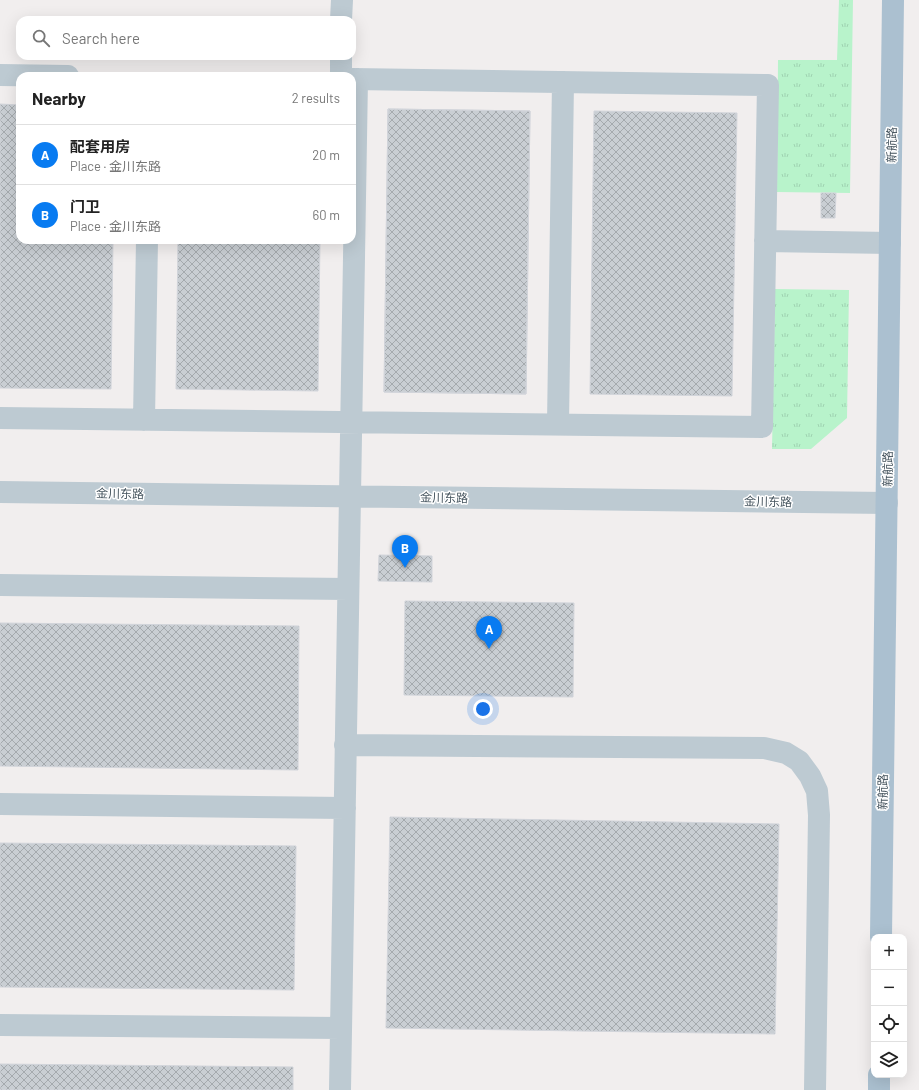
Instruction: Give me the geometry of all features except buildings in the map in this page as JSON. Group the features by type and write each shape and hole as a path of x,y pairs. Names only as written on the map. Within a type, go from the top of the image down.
{"main road":[{"name":"新航路","path":"881,934 888,504 893,0"},
{"path":"879,1078 879,1090"}],"street":[{"path":"341,16 342,0"},
{"path":"343,60 348,72"},
{"path":"0,75 16,75"},
{"path":"0,418 762,426 768,85 356,78"},
{"path":"558,424 563,82"},
{"path":"766,241 890,243"},
{"path":"144,420 147,244"},
{"path":"340,1090 351,422 350,244"},
{"name":"金川东路","path":"0,492 888,504"},
{"path":"0,585 348,589"},
{"path":"346,745 764,748 786,754 798,762 810,776 817,791 819,815 815,1090"},
{"path":"0,804 345,808"},
{"path":"0,1025 341,1028"}],"green space":[{"path":"839,0 853,0 850,193 777,192 778,60 837,60"},
{"path":"775,289 849,290 847,418 811,449 772,449"}],"place":[{"name":"门卫","path":"405,568"},
{"name":"配套用房","path":"489,649"}]}
